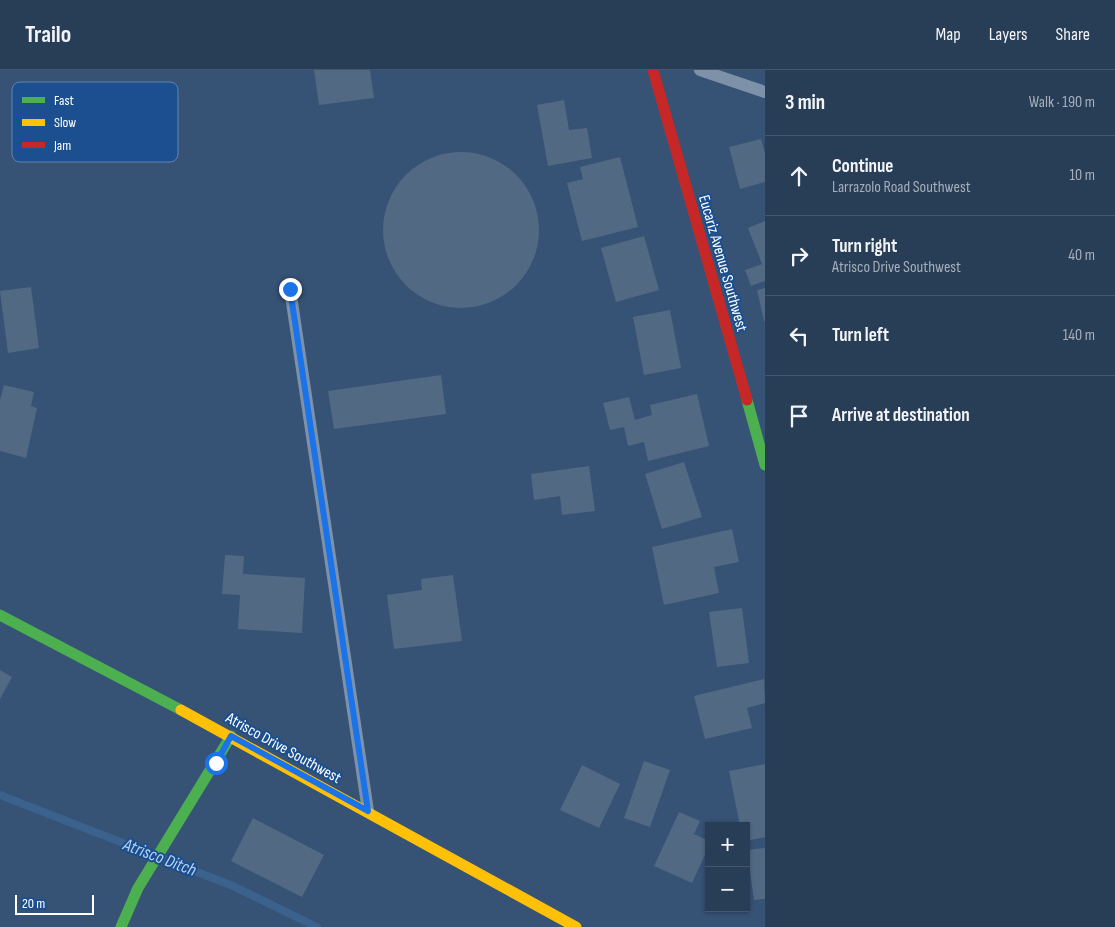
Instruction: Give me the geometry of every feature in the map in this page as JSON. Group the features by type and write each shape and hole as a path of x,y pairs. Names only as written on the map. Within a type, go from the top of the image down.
{"street":[{"name":"Eucariz Avenue Southwest","path":"653,70 765,465"},
{"name":"Atrisco Drive Southwest","path":"0,615 231,736 576,927"},
{"path":"121,927 138,888 231,736"}],"lane":[{"path":"700,70 765,92"},
{"path":"290,289 368,811"}],"building":[{"path":"314,70 370,70 374,98 319,105"},
{"path":"564,100 569,130 587,128 592,158 548,166 537,105"},
{"path":"761,139 765,154 765,182 740,189 729,147"},
{"path":"453,152 469,152 484,155 498,161 516,175 530,193 536,207 539,230 536,253 530,267 516,285 498,299 484,305 469,308 453,308 438,305 424,299 406,285 396,273 386,253 383,238 383,222 386,207 392,193 406,175 418,165 438,155"},
{"path":"620,157 638,227 582,241 567,183 583,179 580,167"},
{"path":"765,221 765,281 751,286 745,270 762,264 748,228"},
{"path":"644,236 659,290 616,302 601,248"},
{"path":"31,287 39,348 8,353 0,291"},
{"path":"765,288 765,321 764,321 757,290"},
{"path":"670,310 681,368 644,375 633,317"},
{"path":"441,375 446,414 334,429 328,391"},
{"path":"4,385 34,392 31,406 37,408 26,458 0,451 0,400"},
{"path":"697,394 709,446 648,461 644,442 628,446 624,427 610,430 603,403 629,397 635,420 652,415 650,405"},
{"path":"684,462 702,517 662,529 645,474"},
{"path":"589,466 595,511 562,515 560,496 534,500 531,474"},
{"path":"732,529 739,562 714,567 719,593 664,605 652,547"},
{"path":"225,555 244,556 243,574 305,578 302,633 238,629 240,595 222,594"},
{"path":"453,575 462,641 394,649 387,595 422,590 421,579"},
{"path":"742,608 749,663 717,667 709,612"},
{"path":"0,670 12,677 0,699"},
{"path":"764,679 765,703 747,708 752,728 705,739 694,696"},
{"path":"644,761 670,770 650,827 624,818"},
{"path":"765,764 765,837 750,840 750,822 739,822 729,771"},
{"path":"582,765 620,784 599,828 560,810"},
{"path":"679,812 700,821 694,834 705,839 705,855 692,883 654,866"},
{"path":"253,818 324,855 302,897 231,861"},
{"path":"765,848 765,899 754,900 750,871 750,850"}],"waterway":[{"name":"Atrisco Ditch","path":"0,795 233,886 317,927"}],"traffic: fast":[{"path":"747,400 765,465"},
{"path":"0,615 181,710"},
{"path":"121,927 138,888 231,736"}],"traffic: slow":[{"path":"181,710 576,927"}],"traffic: jam":[{"path":"653,70 747,400"}],"route":[{"path":"216,763 231,736 368,811 290,289"}]}
